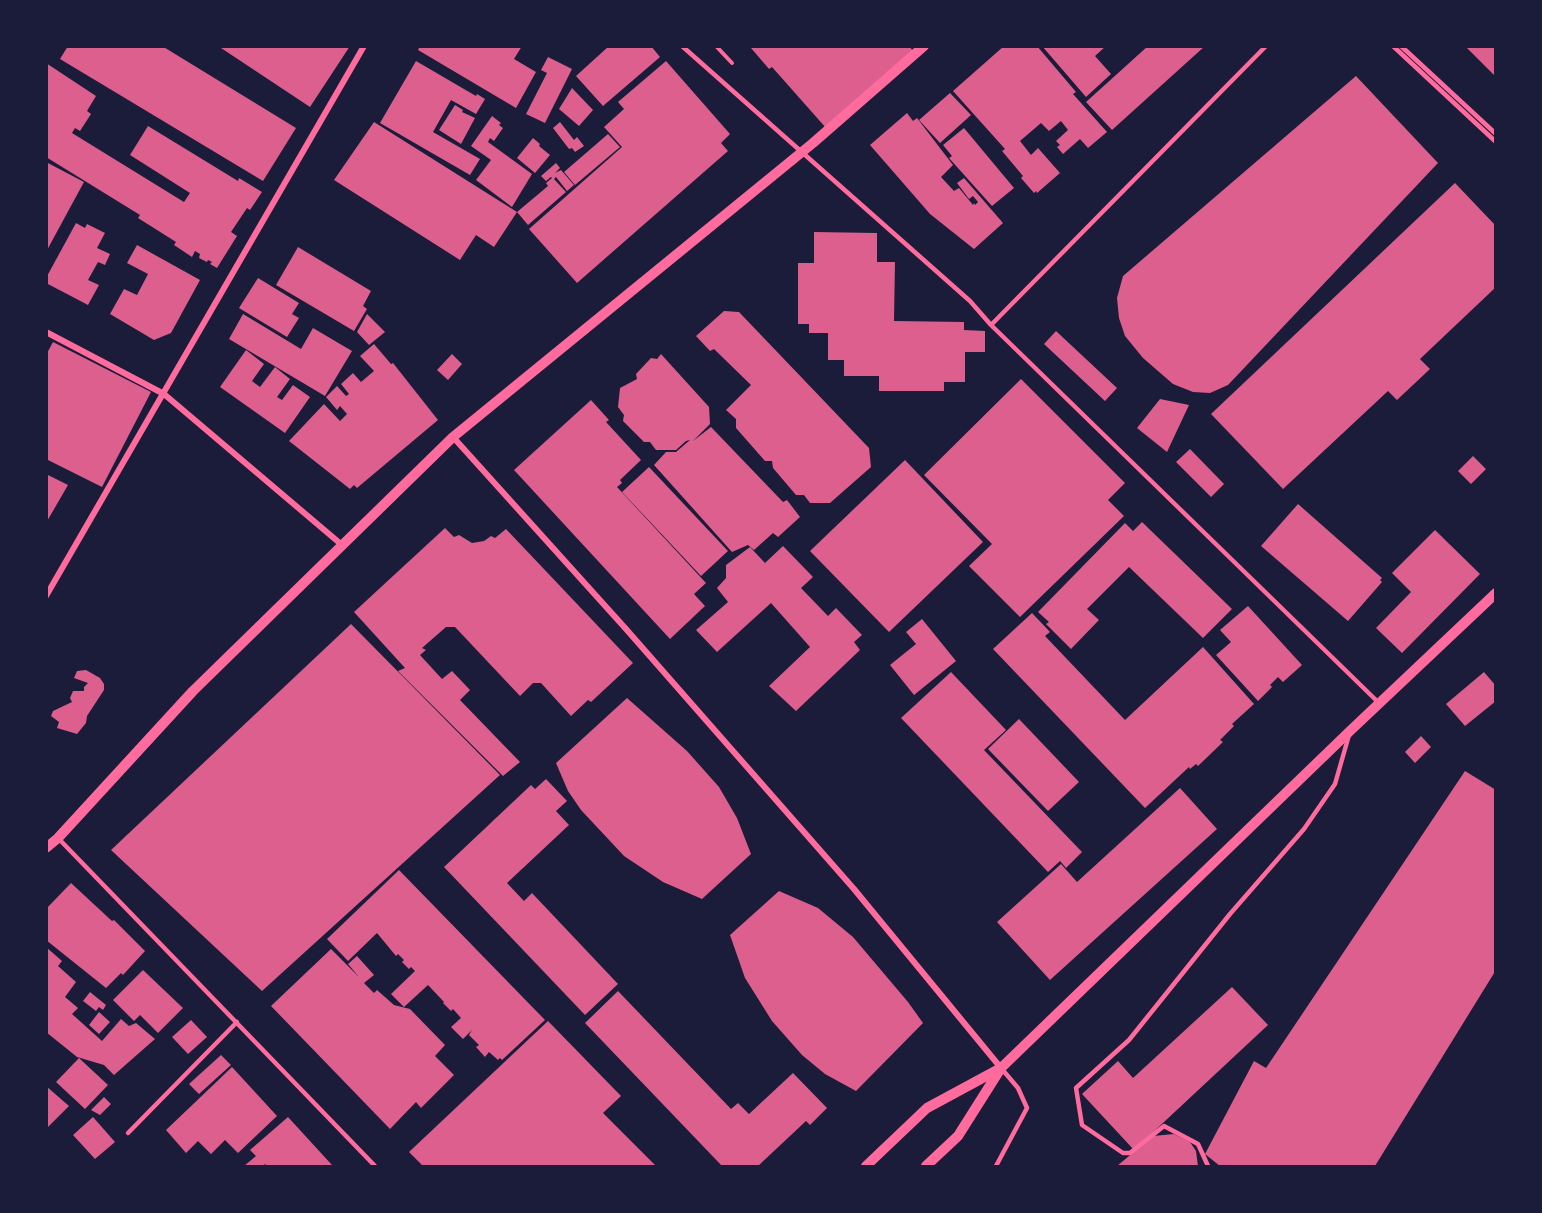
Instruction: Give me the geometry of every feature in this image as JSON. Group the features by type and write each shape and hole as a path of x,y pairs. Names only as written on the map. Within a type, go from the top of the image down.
{"street":[{"path":"46,596 364,46"},
{"path":"47,846 58,838 193,691 453,437 801,152 921,47"},
{"path":"46,332 164,394 342,545"},
{"path":"453,437 626,629 830,862 1001,1068"},
{"path":"927,1167 958,1136 1001,1068 1496,593"},
{"path":"866,1167 927,1108 1001,1068"}],"lane":[{"path":"682,46 970,301 991,325 1379,703"},
{"path":"991,325 1266,46"},
{"path":"1393,46 1496,142"},
{"path":"1401,46 1496,134"},
{"path":"1208,1167 1198,1144 1164,1126 1130,1153 1123,1153 1082,1125 1076,1088 1129,1040 1230,914 1304,828 1335,784 1351,730"},
{"path":"58,838 375,1167"},
{"path":"128,1133 237,1022"},
{"path":"996,1167 1027,1108 1018,1088 1001,1068"}],"building":[{"path":"68,46 162,46 296,128 263,181 60,59"},
{"path":"218,46 350,46 310,107"},
{"path":"420,46 522,46 514,59 536,72 516,108 418,50"},
{"path":"609,46 651,46 660,57 603,106 576,76"},
{"path":"753,46 909,46 914,52 826,128 772,67 769,69 751,48"},
{"path":"1004,46 1037,46 1076,92 1073,94 1107,132 1088,148 1080,139 1063,154 1057,147 1060,145 1056,141 1068,130 1061,121 1049,131 1041,123 1020,141 1031,155 1038,148 1060,173 1037,193 1036,191 1034,193 1021,178 1023,176 1002,151 1005,149 953,91"},
{"path":"1042,46 1106,46 1095,56 1111,74 1086,97"},
{"path":"1148,46 1205,46 1112,130 1086,102"},
{"path":"1465,46 1496,46 1496,77"},
{"path":"548,57 572,69 545,123 526,114 547,73 541,70"},
{"path":"416,61 485,99 476,114 451,100 433,132 480,159 470,175 380,123"},
{"path":"666,61 730,134 721,143 728,151 577,283 529,229 622,147 604,127 624,109 618,102"},
{"path":"46,63 96,96 87,111 91,114 80,131 75,128 72,133 184,202 190,193 130,155 148,126 238,181 239,178 262,192 250,210 247,208 231,232 237,236 217,268 210,264 212,262 199,258 200,254 195,251 192,257 174,245 176,242 138,218 140,215 46,157"},
{"path":"1356,76 1438,163 1228,385 1210,393 1193,392 1173,384 1143,358 1125,336 1119,318 1117,298 1123,276"},
{"path":"572,88 593,110 579,126 559,109"},
{"path":"950,93 971,115 940,143 919,120"},
{"path":"455,105 463,110 462,112 475,118 461,144 439,130"},
{"path":"907,113 913,121 917,118 953,165 941,177 954,191 959,188 973,205 974,203 975,205 978,202 973,196 969,199 957,183 964,178 1003,223 974,249 930,214 870,145"},
{"path":"492,116 501,123 499,125 503,128 494,141 490,138 488,142 532,174 512,207 476,180 491,160 471,146"},
{"path":"374,122 517,212 494,247 476,235 460,260 334,180"},
{"path":"560,122 574,140 577,137 584,146 575,152 572,148 569,149 553,128"},
{"path":"964,128 1014,188 992,206 949,158 952,156 943,145"},
{"path":"608,134 620,147 575,185 564,172"},
{"path":"533,138 550,155 535,173 517,158"},
{"path":"46,162 84,182 46,252"},
{"path":"556,163 560,168 555,173 561,170 574,185 567,191 556,177 554,179 566,192 528,225 517,212 548,186 546,183 552,178 546,181 541,176"},
{"path":"1455,183 1496,226 1496,287 1420,359 1430,369 1397,400 1388,391 1283,489 1211,414"},
{"path":"76,223 85,228 87,224 105,233 97,248 110,254 105,265 98,262 88,280 99,285 88,305 46,283 46,278"},
{"path":"814,232 877,233 877,262 895,262 894,321 964,322 964,330 985,331 985,352 965,352 965,382 944,382 944,391 879,391 879,376 844,376 844,360 828,360 828,333 809,333 809,324 798,324 798,263 814,263"},
{"path":"137,245 200,280 171,333 154,340 110,314 124,289 137,295 148,274 127,263"},
{"path":"298,247 371,291 363,306 367,309 354,331 276,285"},
{"path":"258,278 299,303 292,314 299,318 287,337 239,308"},
{"path":"724,311 739,312 869,448 871,467 830,503 810,503 804,495 796,495 773,468 772,461 765,461 736,428 736,419 726,410 751,385 714,349 710,351 696,336"},
{"path":"243,314 301,349 313,328 352,351 325,396 229,339"},
{"path":"367,314 385,332 369,345 357,332"},
{"path":"1056,331 1117,388 1105,401 1044,344"},
{"path":"53,342 151,392 102,487 46,459 46,355"},
{"path":"374,344 391,364 393,363 438,420 357,488 354,485 350,489 289,441 324,404 340,421 347,414 340,406 337,410 326,397 337,386 346,396 349,394 341,384 353,373 361,382 374,371 360,356"},
{"path":"246,350 264,364 252,381 260,387 275,367 290,379 277,397 282,400 293,385 310,397 285,433 220,387"},
{"path":"452,354 462,364 448,380 437,370"},
{"path":"661,354 709,407 710,424 693,441 711,427 783,502 787,500 800,517 778,537 773,533 754,550 748,545 732,552 654,465 666,452 676,452 690,440 676,450 656,450 650,442 644,442 623,421 624,415 618,407 620,388 637,379 636,374 651,358 657,359"},
{"path":"1021,379 1125,483 1108,500 1124,516 1020,617 969,566 992,544 924,475"},
{"path":"1160,399 1189,405 1167,452 1137,428"},
{"path":"591,400 609,420 606,422 641,460 620,480 622,483 617,487 706,583 694,594 705,606 670,639 514,470"},
{"path":"1190,449 1224,484 1211,497 1176,462"},
{"path":"1473,456 1486,469 1471,484 1458,471"},
{"path":"905,460 983,542 889,632 810,551"},
{"path":"649,467 728,551 701,576 622,492"},
{"path":"46,474 68,485 46,523"},
{"path":"1298,504 1382,578 1380,580 1382,582 1348,621 1261,546"},
{"path":"1142,522 1232,609 1203,638 1129,567 1087,609 1099,620 1071,649 1046,624 1049,622 1038,612 1125,523 1133,531"},
{"path":"445,528 454,537 459,535 472,543 484,541 491,536 495,538 506,529 633,663 591,702 588,700 571,716 541,683 533,683 520,696 455,627 446,627 422,648 426,650 420,655 442,679 452,671 470,690 460,700 520,762 503,776 398,671 405,668 354,612"},
{"path":"1435,530 1480,574 1402,653 1376,628 1411,592 1392,573"},
{"path":"783,546 813,577 801,588 828,616 836,608 862,635 854,642 860,650 796,711 769,686 810,647 771,603 717,652 696,630 728,602 717,588 726,578 726,565 750,547 765,563"},
{"path":"1248,606 1302,665 1283,682 1278,677 1258,701 1216,655 1231,642 1220,630"},
{"path":"1032,613 1050,632 1045,636 1125,720 1203,647 1254,704 1232,724 1234,726 1220,740 1223,742 1198,766 1196,764 1190,769 1189,767 1145,808 993,649"},
{"path":"922,619 956,661 914,695 890,665 916,644 906,632"},
{"path":"351,624 500,775 262,991 111,850"},
{"path":"86,670 100,678 104,684 104,690 87,716 86,723 77,734 57,728 59,722 51,716 53,711 72,702 70,698 73,691 84,691 88,683 74,678 77,671"},
{"path":"951,672 1006,730 984,750 1082,852 1066,868 1060,861 1048,872 901,718"},
{"path":"1484,672 1496,686 1496,701 1465,726 1446,704"},
{"path":"627,698 687,751 719,787 737,818 751,854 702,899 663,882 624,856 581,810 568,791 556,763"},
{"path":"1019,719 1079,782 1048,811 988,749"},
{"path":"1421,736 1431,747 1415,763 1405,752"},
{"path":"1465,771 1496,790 1496,970 1375,1166 1220,1166 1205,1154 1254,1061 1266,1068"},
{"path":"546,779 567,801 556,811 569,825 507,883 524,901 532,893 618,984 585,1015 444,867 531,785 535,789"},
{"path":"1180,788 1217,829 1050,980 997,922 1061,864 1077,882"},
{"path":"399,870 545,1020 502,1060 500,1058 498,1060 489,1052 485,1057 476,1047 479,1045 469,1035 472,1030 463,1039 451,1027 461,1018 443,1003 428,985 404,1007 391,994 415,971 402,962 404,960 398,954 396,956 377,933 348,961 327,939"},
{"path":"71,883 112,921 114,920 145,951 123,975 121,973 106,988 46,940 46,909"},
{"path":"779,891 818,908 853,937 923,1023 856,1091 825,1074 802,1055 772,1021 745,978 730,935"},
{"path":"46,947 62,961 58,966 76,982 65,997 78,1008 72,1014 102,1041 121,1019 129,1026 136,1023 155,1039 114,1075 104,1065 77,1057 46,1032"},
{"path":"331,949 359,977 348,964 357,956 374,975 364,983 374,993 377,990 394,1005 410,1009 445,1045 435,1056 454,1075 421,1108 416,1102 390,1129 271,1006"},
{"path":"143,970 183,1008 158,1033 140,1015 134,1021 113,1000"},
{"path":"1232,987 1268,1025 1134,1150 1082,1094 1118,1061 1133,1078"},
{"path":"618,991 731,1109 738,1103 749,1114 793,1073 827,1108 810,1125 806,1121 758,1166 722,1166 585,1023"},
{"path":"90,992 106,1005 103,1010 99,1007 96,1011 83,1001"},
{"path":"99,1012 110,1022 99,1034 89,1025"},
{"path":"191,1020 207,1037 188,1054 172,1037"},
{"path":"548,1021 621,1096 603,1113 656,1166 423,1166 409,1152"},
{"path":"221,1055 231,1065 199,1094 189,1084"},
{"path":"79,1058 108,1085 85,1109 56,1082"},
{"path":"232,1067 277,1116 238,1153 225,1140 211,1154 198,1141 186,1153 166,1130"},
{"path":"46,1086 69,1106 46,1129"},
{"path":"104,1097 111,1104 100,1115 91,1110"},
{"path":"93,1117 115,1142 95,1159 73,1135"},
{"path":"288,1117 332,1165 244,1166 256,1156 250,1150"},
{"path":"1174,1134 1190,1142 1196,1151 1198,1166 1117,1166 1153,1136"}]}
